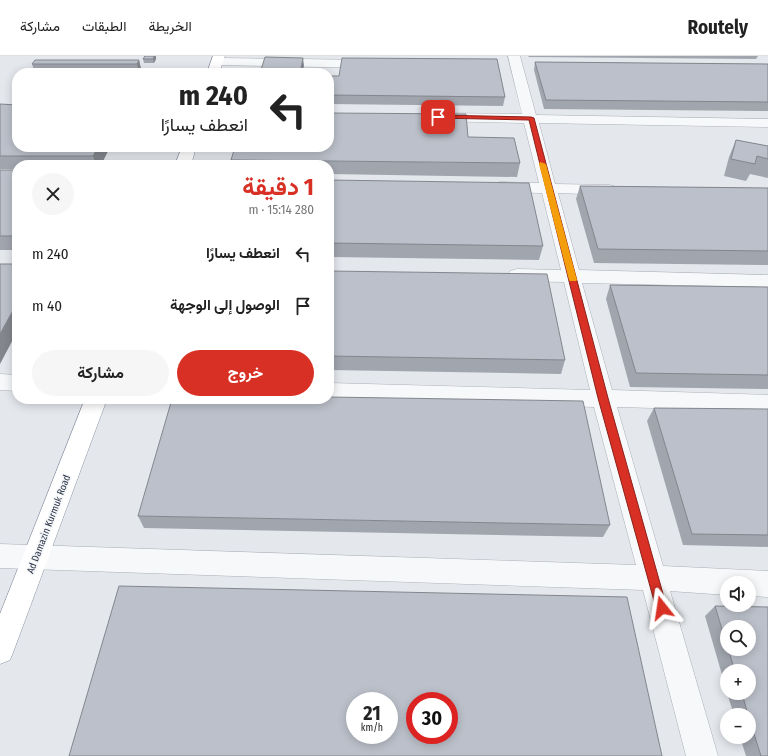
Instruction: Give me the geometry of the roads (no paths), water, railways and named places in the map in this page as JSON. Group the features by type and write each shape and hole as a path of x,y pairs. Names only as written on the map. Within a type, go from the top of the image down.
{"highway":[{"name":"Ad Damazin Kurmuk Road","path":"0,650 94,404"}],"street":[{"path":"517,63 603,398 702,756"},
{"path":"217,64 382,64"},
{"path":"422,116 768,123"},
{"path":"486,187 627,190"},
{"path":"501,275 768,281"},
{"path":"0,382 12,383"},
{"path":"334,391 768,404"},
{"path":"0,556 654,578 768,584"}]}
